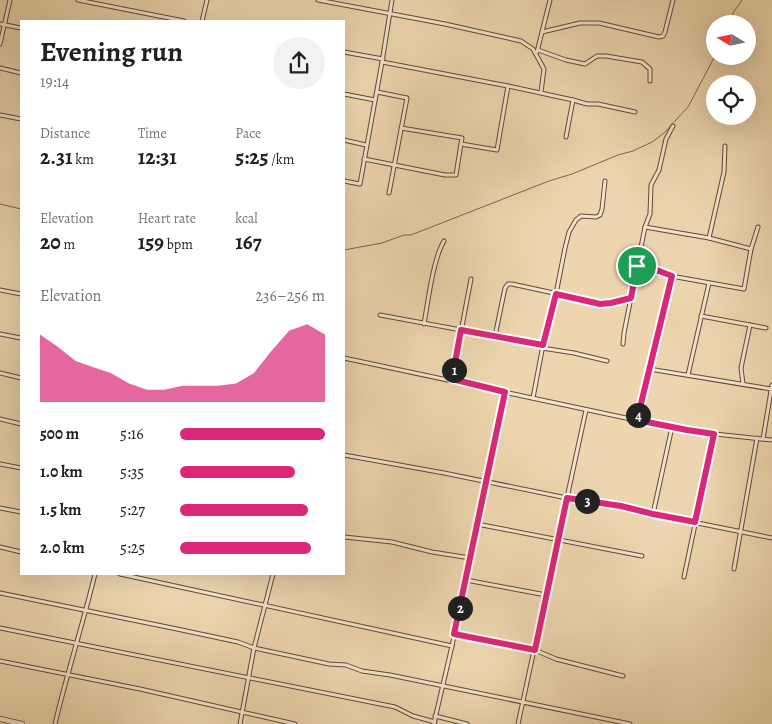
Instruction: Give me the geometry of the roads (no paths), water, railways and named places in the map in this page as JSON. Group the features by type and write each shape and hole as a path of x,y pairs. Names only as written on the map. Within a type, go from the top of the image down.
{"street":[{"path":"0,44 2,25 10,0"},
{"path":"78,0 179,20"},
{"path":"202,20 207,0"},
{"path":"318,0 521,41 537,52 585,64 597,56 624,58 642,62 650,69 650,81"},
{"path":"345,181 360,184 392,0"},
{"path":"541,92 544,70 537,52 550,0"},
{"path":"542,32 580,23 599,23 658,37 663,36 673,0"},
{"path":"2,25 20,28"},
{"path":"345,52 541,92 587,104 598,104 634,112"},
{"path":"0,68 20,73"},
{"path":"462,144 497,150 508,86"},
{"path":"377,92 407,98 389,193"},
{"path":"345,94 375,100"},
{"path":"566,137 573,100"},
{"path":"0,115 20,119"},
{"path":"623,344 645,227 650,214 651,185 659,170 666,139 673,126"},
{"path":"364,159 456,175 462,138 401,128"},
{"path":"345,140 366,144"},
{"path":"709,238 724,172 725,146"},
{"path":"533,398 543,346 570,232 576,220 581,216 596,217 600,215 605,181"},
{"path":"645,227 709,238 752,249"},
{"path":"637,266 672,276 744,289 758,227"},
{"path":"424,324 432,279 440,246 444,241"},
{"path":"637,420 672,276"},
{"path":"452,379 471,279"},
{"path":"688,375 709,283"},
{"path":"495,336 505,288 508,284 600,304 631,298"},
{"path":"0,290 20,294"},
{"path":"380,315 495,336 607,361"},
{"path":"701,316 766,328"},
{"path":"743,384 741,368 750,325"},
{"path":"0,334 20,338"},
{"path":"345,358 452,379 586,410 672,427 714,434 772,440"},
{"path":"649,369 772,387 763,439"},
{"path":"0,373 20,378"},
{"path":"0,628 396,708 434,723 505,392"},
{"path":"518,724 586,410"},
{"path":"0,419 20,424"},
{"path":"653,514 672,427"},
{"path":"684,577 714,434"},
{"path":"734,569 757,438"},
{"path":"345,455 567,498 621,506 772,538"},
{"path":"0,464 20,468"},
{"path":"0,508 20,512"},
{"path":"477,524 642,556"},
{"path":"345,537 392,542 432,552 470,558"},
{"path":"0,547 20,552"},
{"path":"55,724 75,643 86,611 95,575"},
{"path":"125,575 452,646"},
{"path":"240,724 254,648 273,575"},
{"path":"466,580 546,595"},
{"path":"0,593 238,642 254,648 329,664 346,665 362,671 390,675 630,724"},
{"path":"454,634 535,650 556,658 623,676"},
{"path":"0,661 243,711 295,724"},
{"path":"435,716 467,724"},
{"path":"0,719 22,724"}],"waterway":[{"path":"732,15 742,0"},
{"path":"345,250 382,243 404,235 411,235 549,181 633,151 652,142 664,133 688,107 710,65"},
{"path":"0,204 20,209"}]}
